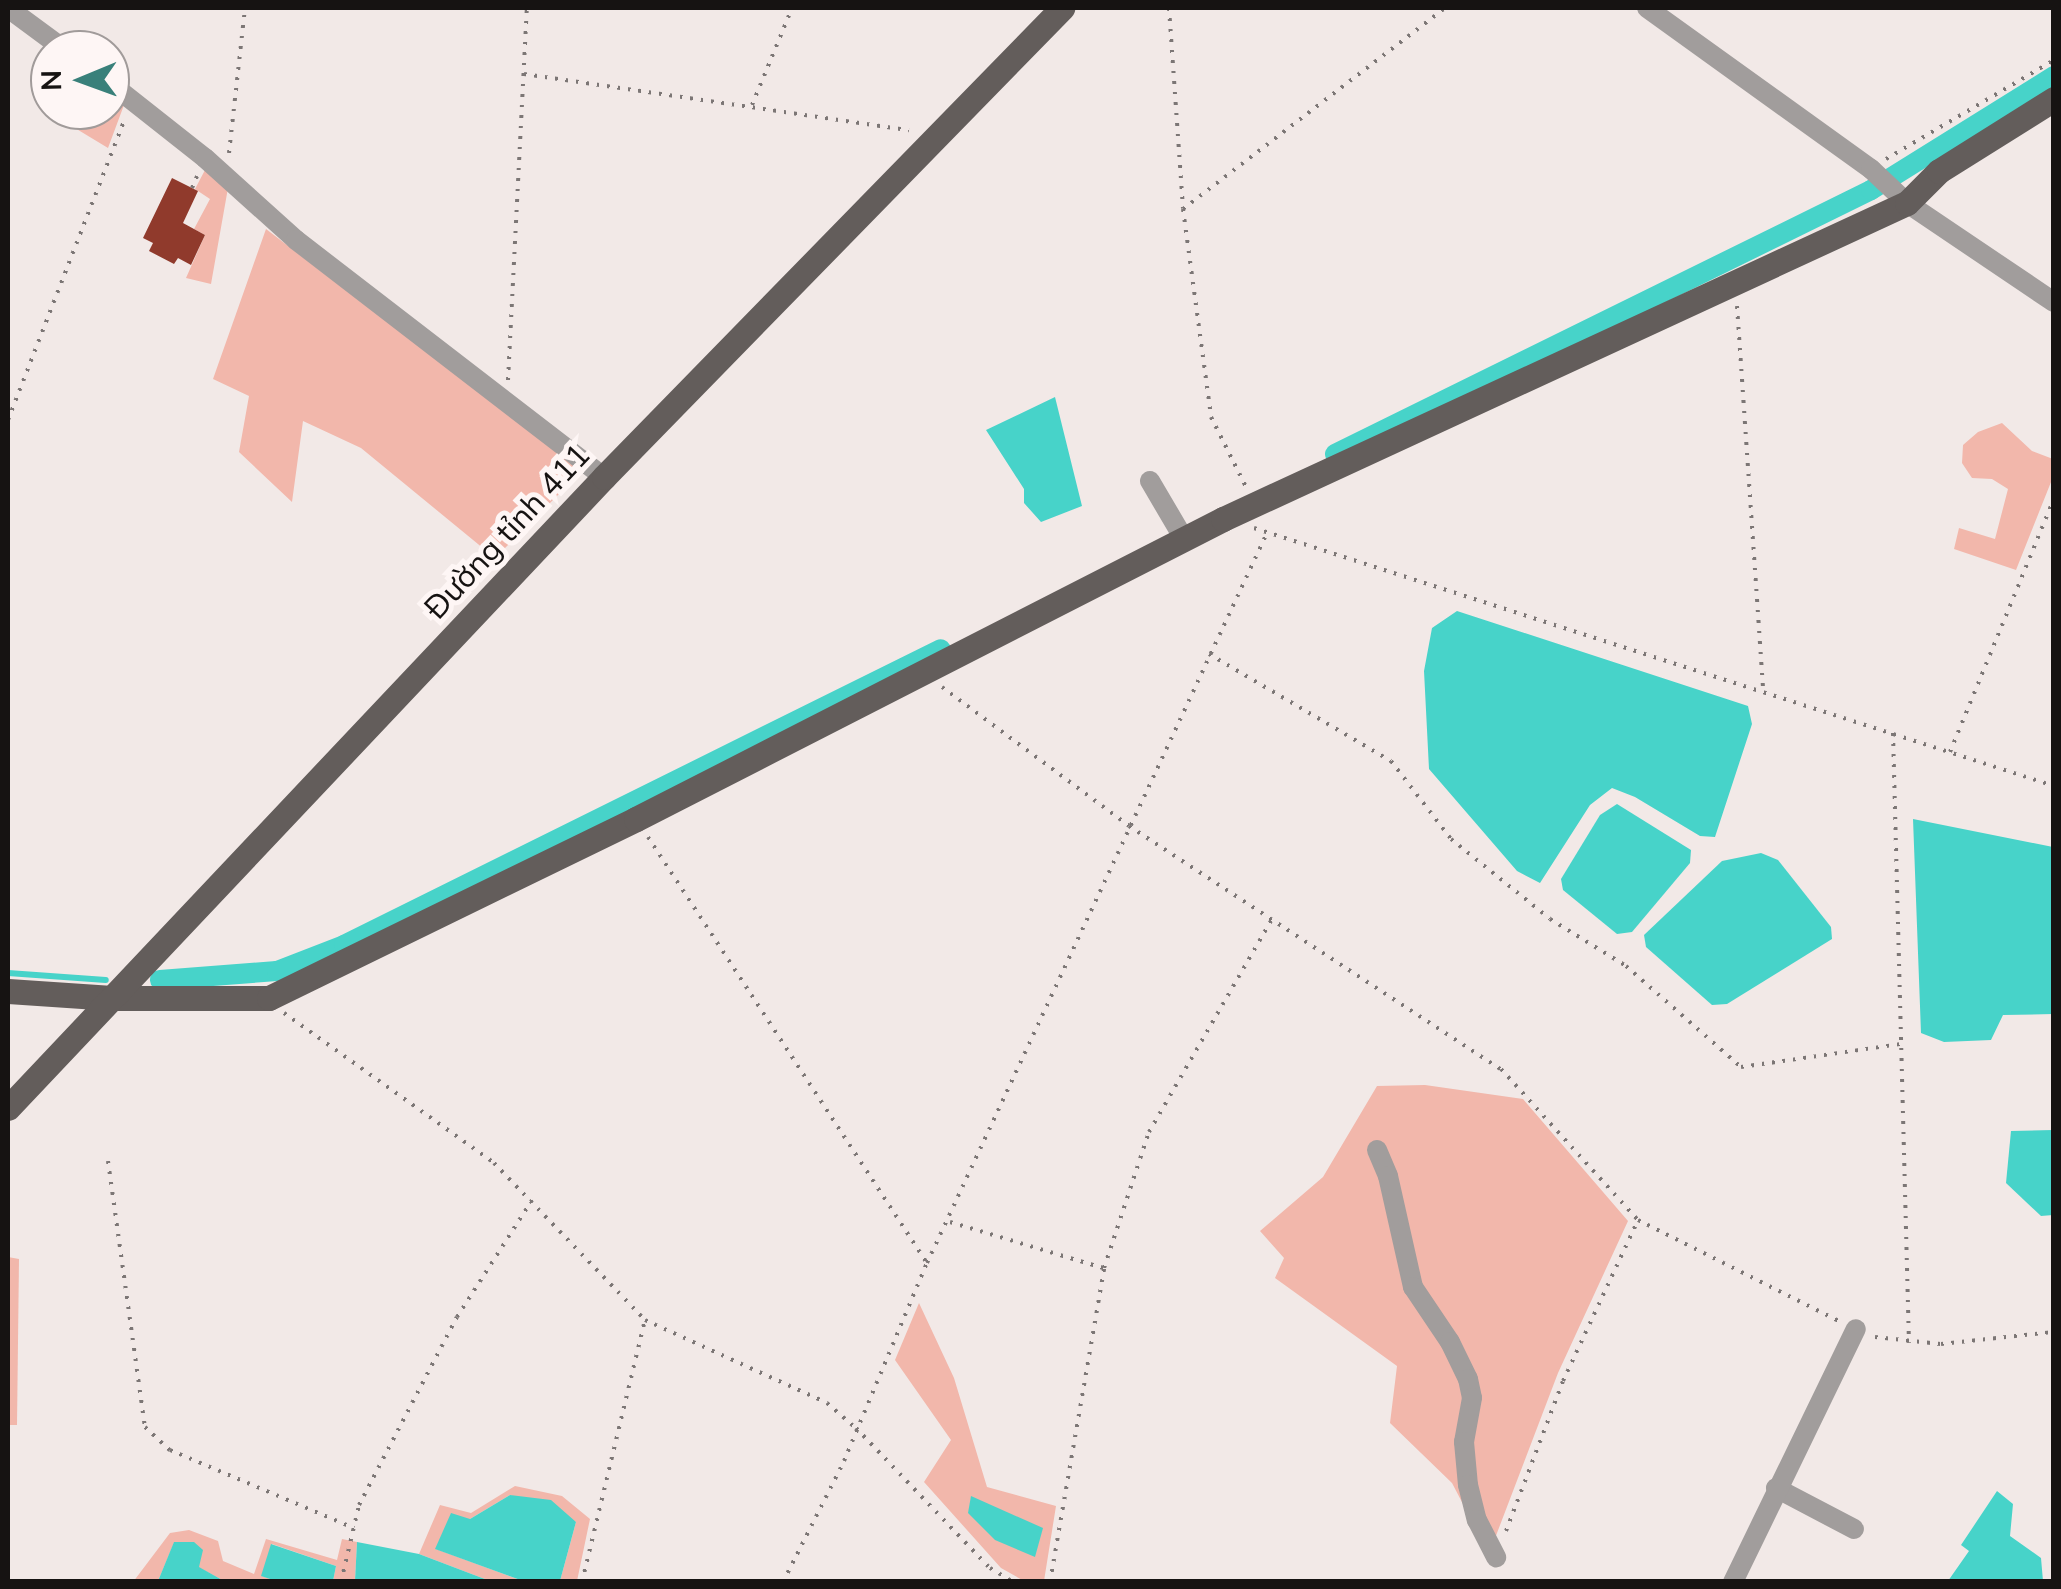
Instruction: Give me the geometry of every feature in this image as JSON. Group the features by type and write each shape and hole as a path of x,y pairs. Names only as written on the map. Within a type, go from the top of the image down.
{"main road":[{"name":"Đường tỉnh 411","path":"8,1108 604,477 1062,8"},
{"path":"8,991 112,998 269,998 636,819 923,672 1179,531 1224,519 1255,505 1906,202 1939,171 2054,100"}],"street":[{"path":"8,8 38,30"},
{"path":"1647,8 1871,169 1906,202 2054,302"},
{"path":"132,99 296,240 604,477"},
{"path":"1150,481 1179,531"},
{"path":"1376,1150 1388,1176 1413,1287 1450,1342 1468,1379 1472,1398 1464,1442 1468,1485 1476,1520 1496,1557"},
{"path":"1733,1582 1856,1329"},
{"path":"1776,1488 1854,1529"}],"path":[{"path":"226,177 246,8"},
{"path":"507,400 527,8"},
{"path":"752,105 792,8"},
{"path":"1169,8 1183,209 1212,418 1255,505"},
{"path":"1183,209 1445,8"},
{"path":"1871,169 2054,60"},
{"path":"524,74 905,126 928,144"},
{"path":"8,420 132,99"},
{"path":"1735,279 1762,690"},
{"path":"1950,752 2054,499"},
{"path":"1224,519 2054,786"},
{"path":"783,1582 1266,532"},
{"path":"1208,654 1391,760 1452,839 1550,919 1626,966 1741,1068 1901,1044"},
{"path":"923,672 1129,826 1501,1070 1638,1220 1856,1329 1909,1343 1998,1340 2054,1332"},
{"path":"1893,733 1909,1343"},
{"path":"636,819 927,1264"},
{"path":"1050,1582 1104,1268 1149,1132 1272,919"},
{"path":"269,998 296,1026 494,1163 645,1320 827,1403 856,1428 990,1568 1013,1582"},
{"path":"108,1161 144,1427 170,1450 354,1528"},
{"path":"341,1582 359,1505 457,1317 532,1200"},
{"path":"1496,1557 1563,1381 1638,1220"},
{"path":"950,1222 1104,1268"},
{"path":"582,1582 645,1320"}],"shaded area":[{"path":"78,130 115,130 108,148"},
{"path":"205,170 228,188 211,284 186,278 205,235 194,229 210,199 195,189"},
{"path":"266,229 582,471 495,558 361,448 303,421 292,502 239,452 249,396 213,379"},
{"path":"2002,423 2032,451 2053,459 2053,477 2016,570 1954,549 1959,528 1995,539 2008,489 1992,479 1972,478 1962,463 1963,445 1978,432"},
{"path":"1425,1085 1523,1099 1628,1221 1558,1373 1489,1554 1452,1483 1390,1423 1397,1366 1275,1278 1284,1258 1260,1231 1323,1177 1377,1086"},
{"path":"8,1257 19,1259 17,1425 8,1425"},
{"path":"919,1303 954,1378 987,1487 1056,1506 1044,1581 1024,1581 1001,1568 924,1482 951,1440 895,1360"},
{"path":"515,1486 562,1496 590,1519 577,1581 560,1581 576,1522 510,1495 470,1519 436,1549 523,1581 490,1581 419,1554 440,1505 471,1513"},
{"path":"189,1530 218,1541 223,1561 254,1574 266,1539 337,1560 342,1539 357,1542 355,1581 333,1581 336,1566 272,1544 262,1576 276,1581 224,1581 198,1567 174,1543 158,1581 133,1582 170,1533"}],"water":[{"path":"1055,397 1082,506 1041,522 1024,503 1024,489 986,430"},
{"path":"1457,611 1748,706 1752,724 1715,837 1700,836 1635,797 1612,788 1590,805 1540,883 1517,871 1429,769 1424,671 1432,628"},
{"path":"1617,804 1691,850 1690,863 1632,932 1617,934 1563,890 1561,879 1600,815"},
{"path":"1913,819 2053,847 2053,1014 2003,1015 1991,1040 1944,1042 1921,1033"},
{"path":"1761,853 1778,860 1831,927 1832,939 1727,1004 1712,1005 1646,947 1644,935 1722,861"},
{"path":"2053,1130 2053,1215 2041,1216 2006,1183 2011,1131"},
{"path":"1997,1491 2013,1504 2010,1536 2041,1558 2043,1581 1948,1581 1969,1551 1961,1545"},
{"path":"510,1495 551,1500 576,1522 560,1581 523,1581 435,1549 451,1513 470,1519"},
{"path":"971,1496 1043,1528 1035,1557 995,1540 968,1513"},
{"path":"174,1542 194,1542 203,1550 199,1567 224,1581 158,1581"},
{"path":"357,1542 419,1554 490,1581 355,1581"},
{"path":"271,1544 336,1566 333,1581 276,1581 261,1576"}],"building":[{"path":"172,178 198,191 183,223 205,235 191,265 178,258 174,264 149,251 153,243 143,238"}],"waterway":[{"path":"1335,454 1871,190 2054,76"},
{"path":"160,980 277,971 344,945 941,649"},
{"path":"8,973 106,980"}]}
